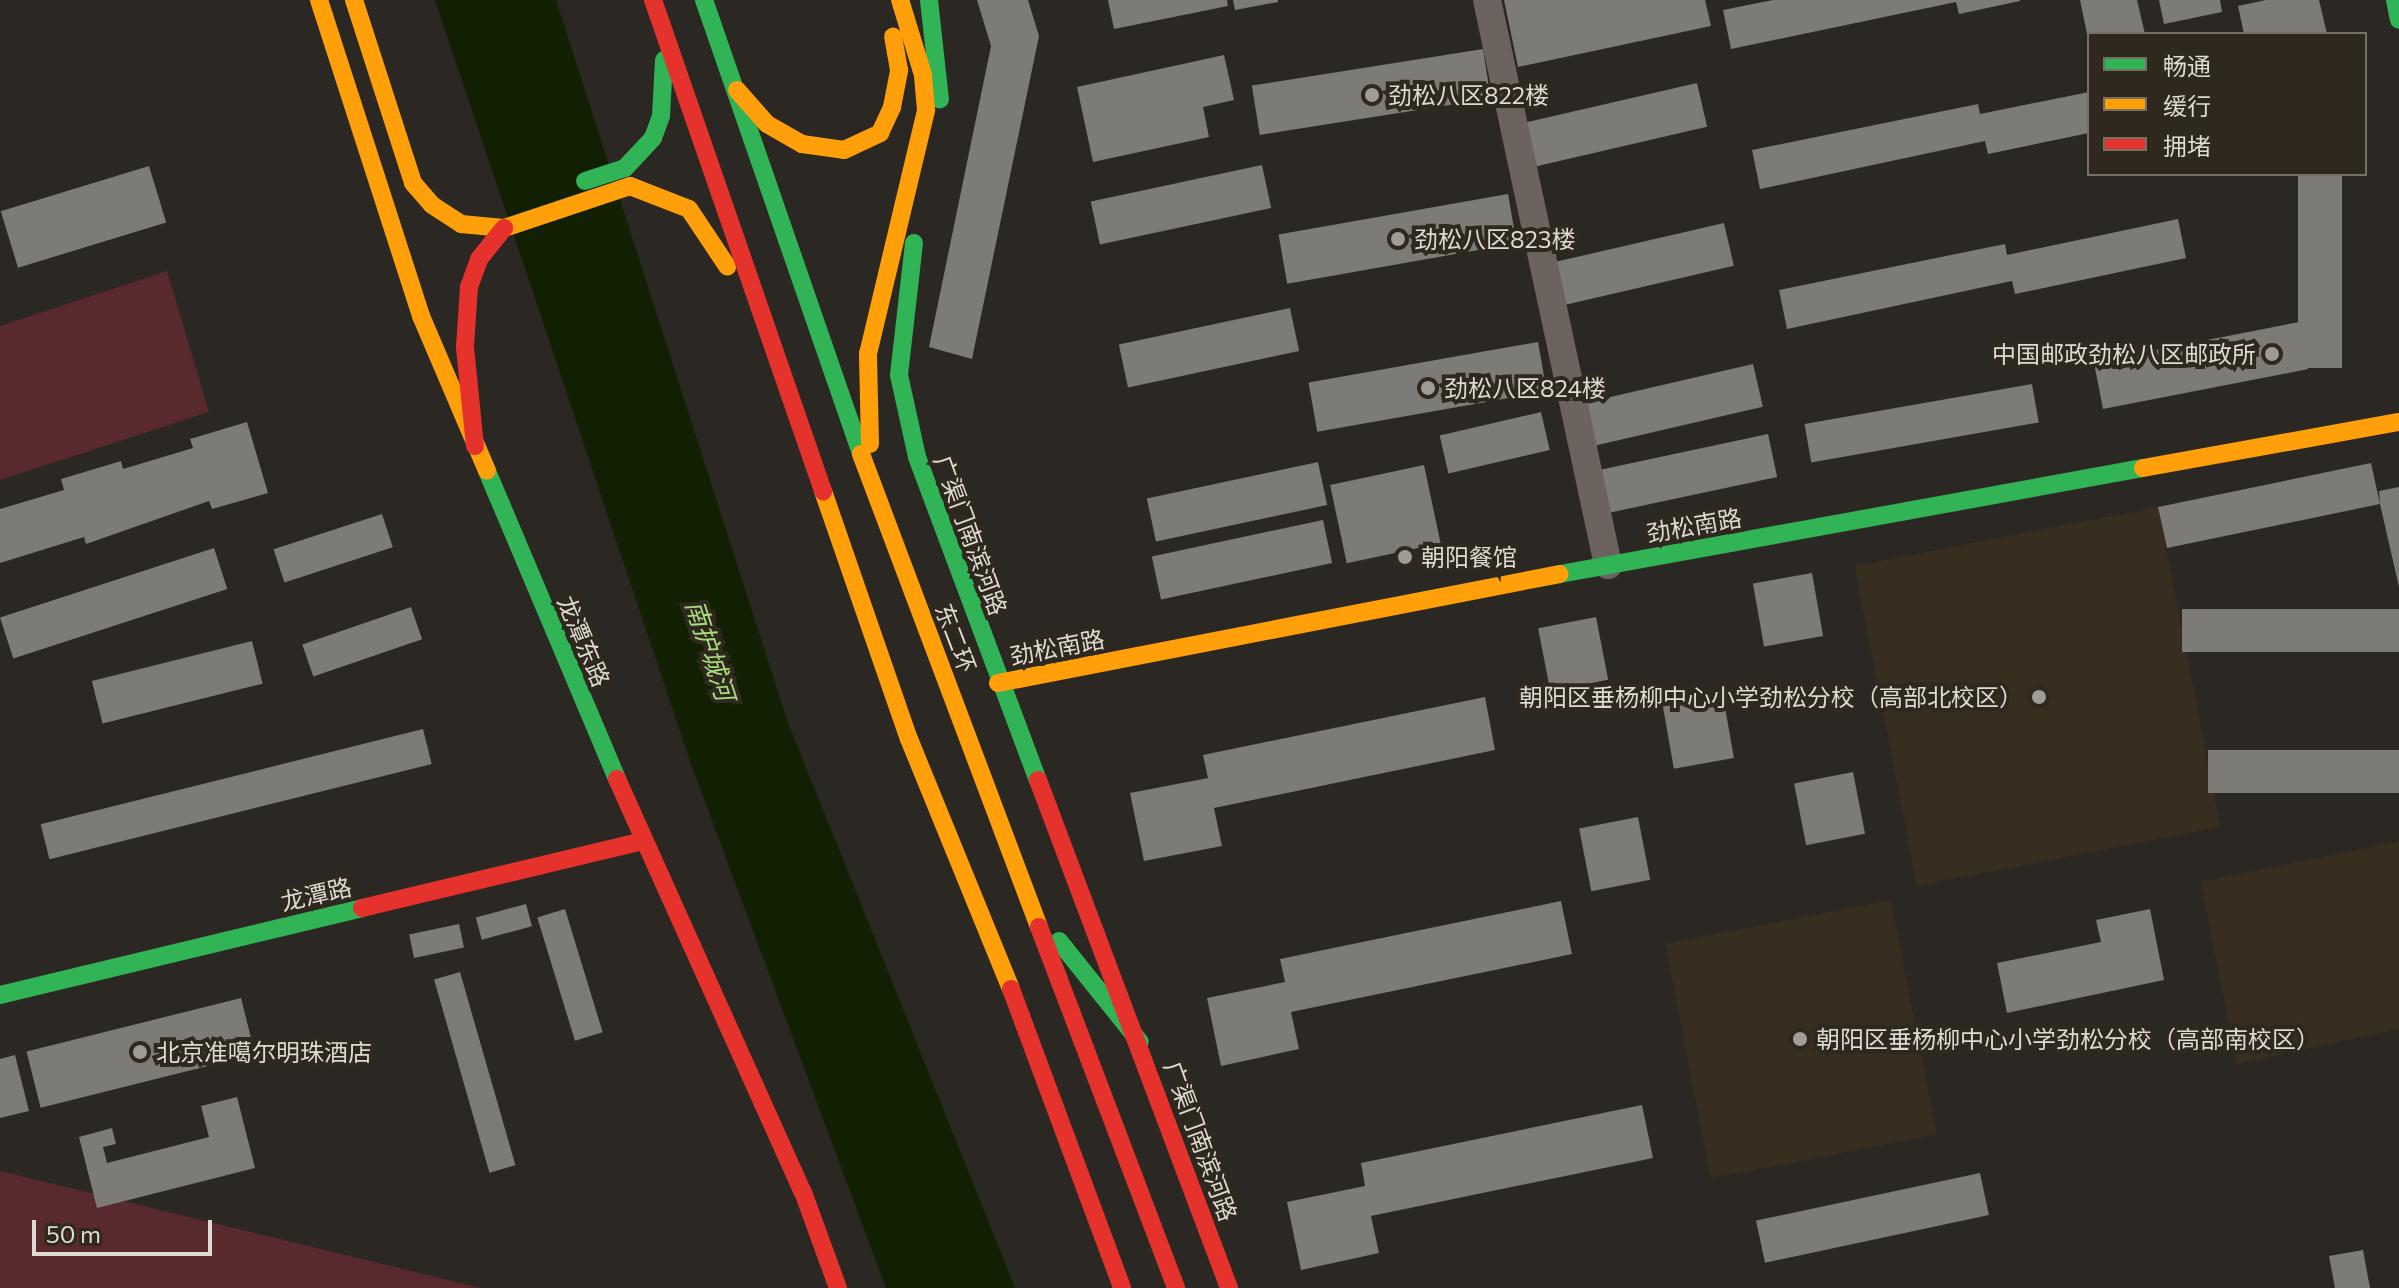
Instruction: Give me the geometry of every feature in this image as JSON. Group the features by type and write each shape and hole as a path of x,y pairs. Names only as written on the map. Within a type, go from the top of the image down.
{"main road":[{"name":"龙潭东路","path":"319,0 421,316 643,841 803,1192 838,1288"},
{"path":"354,0 413,183 432,205 461,224 504,228 628,177 653,138 661,116 663,34"},
{"path":"369,0 428,165"},
{"path":"653,0 909,739 989,931 1122,1288"},
{"name":"东二环","path":"704,0 728,81 872,486 1176,1288"},
{"path":"728,81 767,124 802,144 844,150 880,133 892,107 899,70 883,0"},
{"path":"872,486 868,354 926,110 923,75 900,0"},
{"name":"广渠门南滨河路","path":"929,0 943,88 906,288 899,375 917,457 998,683 1140,1042 1229,1288"},
{"path":"2395,0 2399,20"},
{"path":"499,206 628,177 689,209 757,302"},
{"path":"475,446 465,347 469,287 479,259 504,228"},
{"name":"劲松南路","path":"998,683 1608,565 2399,422"},
{"name":"龙潭路","path":"0,995 643,841"},
{"path":"1036,914 1140,1042"}],"street":[{"path":"1487,0 1608,565"}],"shaded area":[{"path":"167,271 209,412 0,480 0,326"},
{"name":"朝阳区垂杨柳中心小学劲松分校（高部北校区）","path":"2158,507 2220,827 1917,886 1855,566"},
{"name":"朝阳区垂杨柳中心小学劲松分校（高部南校区）","path":"2399,841 2399,1029 2237,1064 2201,882"},
{"name":"朝阳区垂杨柳中心小学劲松分校（高部南校区）","path":"1891,900 1937,1135 1711,1178 1665,944"},
{"path":"0,1171 481,1288 0,1288"}],"water":[{"name":"南护城河","path":"435,0 556,0 787,720 1015,1288 886,1288 691,764"}],"building":[{"path":"977,0 1028,0 1039,36 972,359 929,347 991,46"},
{"path":"1108,0 1227,0 1228,6 1114,29"},
{"path":"1233,0 1278,0 1278,2 1235,10"},
{"path":"1504,0 1705,0 1711,26 1518,67"},
{"path":"1773,0 2020,1 1959,14 1956,2 1731,49 1723,10"},
{"path":"2080,0 2137,0 2145,32 2087,34"},
{"path":"2159,0 2220,0 2222,12 2164,24"},
{"path":"2266,0 2319,0 2327,32 2244,32 2238,6"},
{"name":"劲松八区822楼","path":"1483,49 1491,98 1260,135 1252,86"},
{"path":"1224,55 1234,100 1203,107 1209,137 1093,162 1077,87"},
{"path":"1697,83 1707,127 1537,166 1526,122"},
{"path":"2087,92 2087,133 1988,154 1985,141 1760,189 1752,150 1978,104 1980,114"},
{"path":"1262,165 1271,208 1100,244 1091,201"},
{"path":"149,166 166,222 18,268 1,211"},
{"path":"2298,176 2342,176 2342,368 2298,368"},
{"name":"劲松八区823楼","path":"1508,194 1517,243 1287,284 1279,234"},
{"path":"2178,219 2186,258 2015,294 2012,281 1787,329 1779,290 2005,244 2007,255"},
{"path":"1724,223 1734,266 1563,305 1553,262"},
{"path":"1290,308 1299,351 1128,387 1119,344"},
{"path":"2299,322 2308,369 2103,409 2094,362"},
{"name":"劲松八区824楼","path":"1538,342 1547,391 1317,432 1309,382"},
{"path":"1753,364 1763,407 1593,446 1583,403"},
{"path":"2032,384 2039,422 1811,463 1805,424"},
{"path":"1541,412 1550,450 1448,473 1440,435"},
{"path":"247,422 268,493 212,509 209,501 86,544 84,537 0,563 0,509 64,490 61,479 121,461 123,469 193,448 190,439"},
{"path":"1768,434 1777,477 1606,513 1597,470"},
{"path":"1318,462 1327,505 1156,541 1147,498"},
{"path":"2371,463 2380,504 2167,548 2158,507"},
{"path":"1424,465 1441,543 1347,563 1330,485"},
{"path":"2399,487 2399,587 2379,491"},
{"path":"382,514 393,547 284,583 274,549"},
{"path":"1323,520 1332,563 1161,599 1152,556"},
{"path":"214,548 227,589 13,658 0,618"},
{"path":"1812,573 1823,636 1764,646 1753,583"},
{"path":"411,607 422,639 313,677 302,644"},
{"path":"2182,609 2399,609 2399,652 2182,652"},
{"path":"1596,617 1608,680 1550,691 1538,628"},
{"path":"252,641 263,684 103,724 92,681"},
{"path":"1723,696 1734,758 1674,769 1663,707"},
{"path":"1485,697 1495,750 1214,808 1222,846 1144,861 1130,793 1208,778 1203,755"},
{"path":"423,729 432,764 49,859 41,824"},
{"path":"2208,750 2399,750 2399,793 2208,793"},
{"path":"1853,772 1865,834 1806,845 1794,783"},
{"path":"1638,817 1650,880 1591,891 1579,828"},
{"path":"1561,901 1572,954 1291,1012 1299,1049 1221,1066 1207,998 1285,982 1280,959"},
{"path":"526,904 532,926 482,940 476,917"},
{"path":"565,909 603,1032 575,1041 537,917"},
{"path":"2150,909 2164,980 2007,1013 1997,963 2101,942 2096,920"},
{"path":"459,924 464,947 414,958 409,935"},
{"path":"460,972 515,1165 489,1173 434,979"},
{"name":"北京准噶尔明珠酒店","path":"241,998 255,1054 41,1108 27,1051"},
{"path":"15,1055 29,1111 0,1118 0,1059"},
{"path":"237,1097 255,1168 97,1208 79,1137 112,1128 116,1144 103,1147 107,1163 209,1137 201,1106"},
{"path":"1642,1105 1653,1158 1371,1216 1379,1253 1301,1270 1287,1202 1365,1186 1361,1163"},
{"path":"1980,1173 1989,1215 1765,1263 1756,1221"},
{"path":"2363,1250 2370,1288 2335,1288 2329,1256"}],"traffic: fast":[{"path":"704,0 861,454"},
{"path":"929,0 940,99"},
{"path":"2395,0 2399,20"},
{"path":"585,181 625,168 653,138 661,116 664,60"},
{"path":"914,243 899,375 917,457 1038,780"},
{"path":"1560,574 2143,468"},
{"path":"487,471 617,779"},
{"path":"0,995 362,908"},
{"path":"1059,941 1140,1042"}],"traffic: slow":[{"path":"319,0 421,316 487,471"},
{"path":"354,0 413,183 432,205 461,224 504,228 630,186 689,209 727,266"},
{"path":"870,444 868,354 926,110 923,75 900,0"},
{"path":"737,90 767,124 802,144 844,150 880,133 892,107 899,70 893,37"},
{"path":"2143,468 2399,422"},
{"path":"861,454 1039,927"},
{"path":"823,491 909,739 1011,989"},
{"path":"998,683 1560,574"}],"traffic: jam":[{"path":"653,0 823,491"},
{"path":"475,446 465,347 469,287 479,259 504,228"},
{"path":"617,779 803,1192 838,1288"},
{"path":"1038,780 1229,1288"},
{"path":"362,908 643,841"},
{"path":"1039,927 1176,1288"},
{"path":"1011,989 1122,1288"}],"place":[{"name":"劲松八区822楼","path":"1372,95"},
{"name":"劲松八区823楼","path":"1398,239"},
{"name":"中国邮政劲松八区邮政所","path":"2272,354"},
{"name":"劲松八区824楼","path":"1428,388"},
{"name":"朝阳餐馆","path":"1405,557"},
{"name":"朝阳区垂杨柳中心小学劲松分校（高部北校区）","path":"2039,697"},
{"name":"朝阳区垂杨柳中心小学劲松分校（高部南校区）","path":"1800,1039"},
{"name":"北京准噶尔明珠酒店","path":"140,1052"}]}
